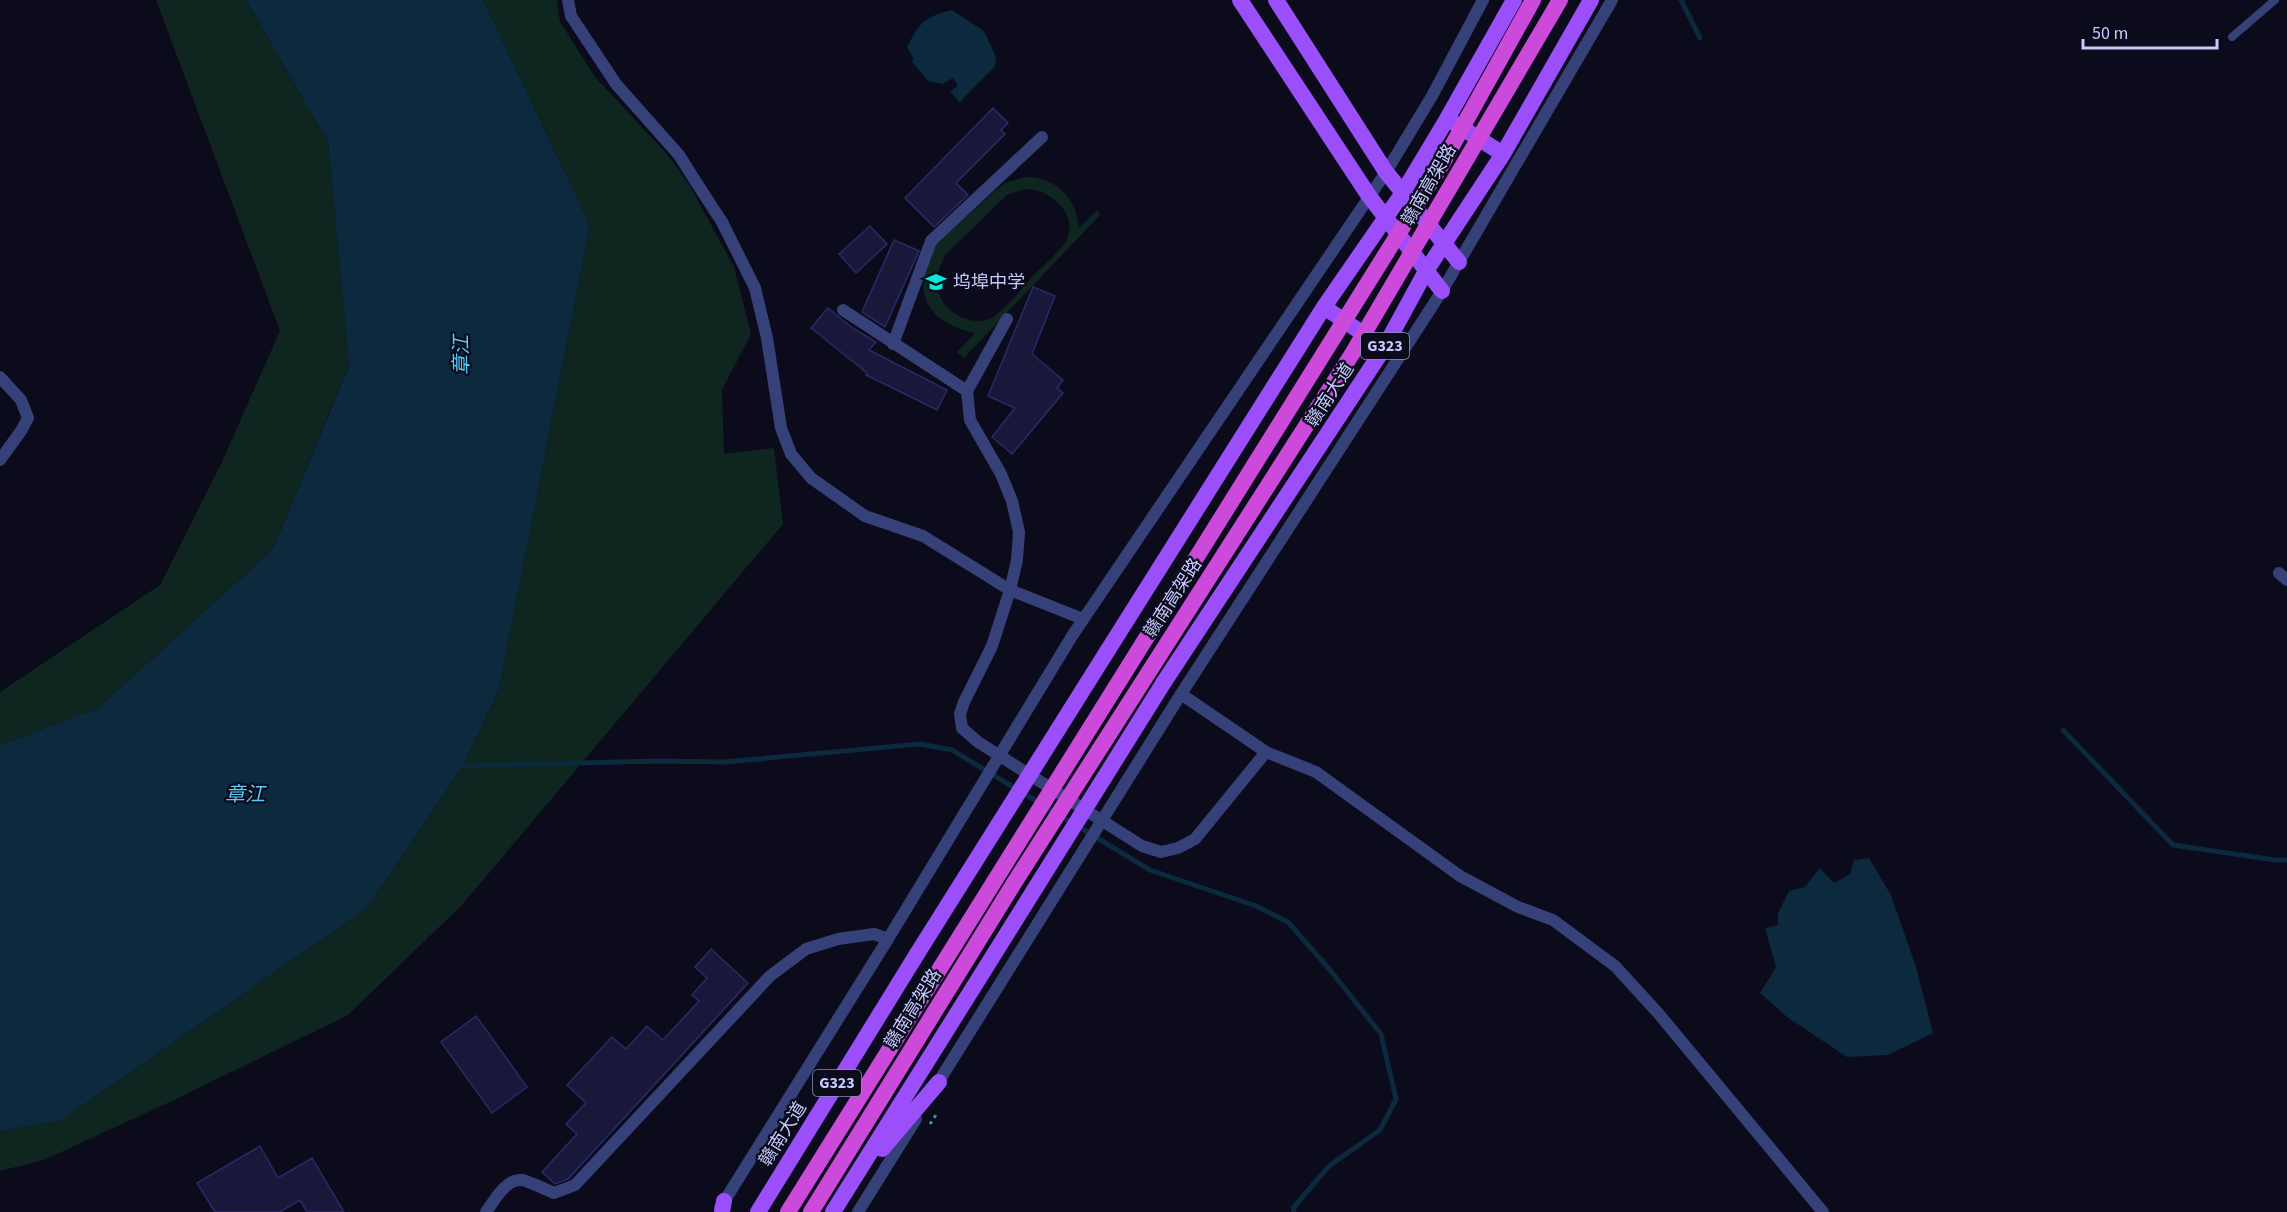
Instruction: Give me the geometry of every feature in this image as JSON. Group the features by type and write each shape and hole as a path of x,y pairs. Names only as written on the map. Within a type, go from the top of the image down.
{"highway":[{"name":"赣南高架路","path":"788,1212 1442,164 1533,0"},
{"name":"赣南高架路","path":"811,1212 1016,880 1352,354 1560,0"}],"main road":[{"path":"1240,0 1369,196 1442,291"},
{"path":"1276,0 1386,172 1459,262"},
{"path":"1384,348 1324,307 1402,194 1514,0"},
{"name":"赣南大道","path":"844,1193 1164,682 1384,348 1443,241 1503,154 1591,0"},
{"path":"1447,119 1503,154"},
{"name":"赣南大道","path":"758,1212 917,954 1324,307"},
{"path":"833,1212 844,1193 939,1082"}],"street":[{"path":"568,0 572,16 616,84 679,155 722,222 755,288 767,338 781,428 791,454 811,478 865,516 923,536 1010,590 1083,619"},
{"path":"721,1208 1072,636 1386,172 1432,96 1483,0"},
{"path":"858,1212 1181,694 1442,291 1612,0"},
{"path":"892,344 931,241 1042,137"},
{"path":"843,310 967,392"},
{"path":"1007,319 967,392 970,420 1001,474 1015,512 1019,532 1017,560 992,646 960,714 962,728 978,742 1142,846 1161,852 1178,848 1195,839 1266,752"},
{"path":"0,377 21,400 28,418 0,460"},
{"path":"1181,694 1266,752 1316,772 1460,876 1518,907 1553,920 1616,966 1823,1212"},
{"path":"486,1212 500,1193 510,1184 521,1180 554,1193 575,1185 770,976 806,949 838,939 873,934 888,939"}],"lane":[{"path":"2232,37 2275,0"}],"green space":[{"path":"156,0 246,0 328,142 349,365 273,549 98,708 0,745 0,692 160,585 221,464 280,331"},
{"path":"483,0 557,0 560,22 595,77 667,154 690,186 734,267 751,334 722,390 724,454 774,448 783,524 462,905 348,1015 174,1100 44,1160 0,1171 0,1131 60,1121 366,909 463,766 499,689 590,225"},
{"path":"1025,177 1036,178 1055,185 1069,198 1074,207 1079,228 1097,210 1101,214 964,358 957,352 975,333 951,325 934,312 924,294 926,269 937,243 1005,183","holes":["1025,189 1035,190 1053,198 1066,213 1069,221 1066,241 1011,301 990,319 975,321 953,313 943,302 937,284 938,272 946,254 1007,195"]}],"water":[{"name":"章江","path":"246,0 483,0 590,225 499,689 463,766 366,909 60,1121 0,1131 0,745 98,708 273,549 349,366 328,142"},
{"path":"952,10 984,31 996,57 995,66 960,102 950,92 958,85 953,78 943,84 928,81 912,62 913,58 907,47 924,22 935,15"},
{"path":"1869,858 1891,895 1916,967 1933,1033 1888,1055 1847,1057 1787,1017 1760,993 1776,967 1765,928 1778,925 1778,913 1789,891 1805,887 1820,868 1834,883 1850,874 1854,860"}],"building":[{"path":"993,108 1008,123 1001,130 1005,134 956,183 968,195 934,227 905,198"},
{"path":"870,226 887,244 856,273 839,254"},
{"path":"894,240 919,251 885,327 862,312"},
{"path":"1033,287 1055,296 1032,354 1063,380 1057,388 1063,393 1012,454 992,437 1015,408 988,396"},
{"path":"828,308 854,329 876,342 869,350 947,390 937,410 866,375 867,373 811,328"},
{"path":"711,949 748,983 568,1179 555,1184 542,1172 577,1134 566,1124 586,1103 567,1085 612,1037 626,1049 647,1026 663,1040 699,1001 692,995 707,978 695,967"},
{"path":"476,1016 527,1087 492,1113 441,1042"},
{"path":"260,1146 278,1178 312,1158 344,1212 307,1212 300,1200 280,1212 215,1212 197,1183"}],"waterway":[{"path":"1681,0 1700,38"},
{"path":"2063,730 2173,845 2287,860"},
{"path":"459,763 463,766 658,761 725,762 920,744 952,750 1150,870 1256,906 1288,922 1381,1034 1396,1099 1380,1130 1329,1166 1293,1208 1294,1212"}],"place":[{"name":"坞埠中学","path":"936,282"}]}
